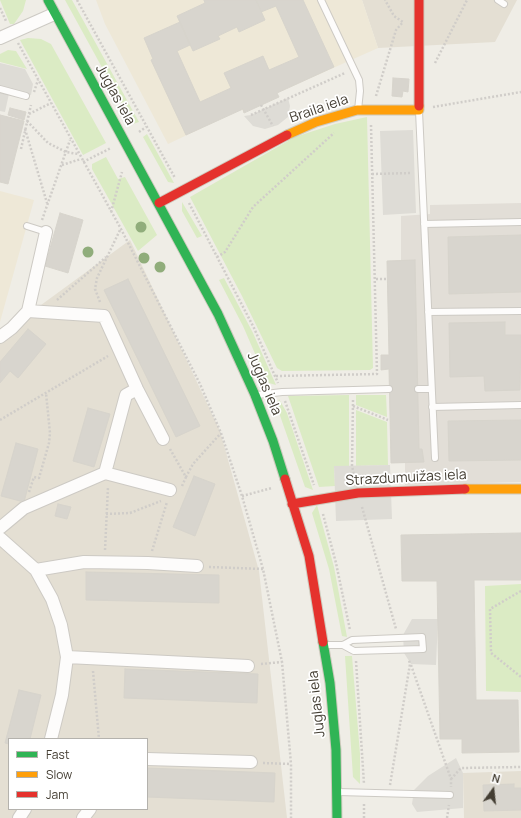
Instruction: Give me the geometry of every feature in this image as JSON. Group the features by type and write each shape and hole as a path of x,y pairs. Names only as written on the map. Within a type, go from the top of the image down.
{"main road":[{"name":"Juglas iela","path":"48,0 54,14 159,203 218,314 255,395 273,441 308,556 324,645 331,691 336,750 337,818"},
{"path":"419,0 419,110"},
{"name":"Braila iela","path":"159,203 278,139 316,122 357,110 419,110"},
{"name":"Strazdumuižas iela","path":"292,504 358,493 435,489 521,488"}],"street":[{"path":"0,38 54,14"},
{"path":"0,337 12,328 28,311 46,232"},
{"path":"28,311 104,316 137,389 163,439"},
{"path":"107,474 126,395 137,389"},
{"path":"0,528 24,508 107,474 170,490"},
{"path":"0,538 36,570 52,599 61,625 67,657 62,695 51,738"},
{"path":"36,570 84,562 148,563 197,566"},
{"path":"67,657 248,666"},
{"path":"148,759 251,762"},
{"path":"83,818 89,810"}],"lane":[{"path":"321,0 359,80 360,91 357,110"},
{"path":"498,0 504,4"},
{"path":"0,89 26,96"},
{"path":"419,110 435,458"},
{"path":"414,173 422,173"},
{"path":"424,224 521,222"},
{"path":"27,226 46,232"},
{"path":"428,312 521,310"},
{"path":"255,395 282,392 353,389 389,390"},
{"path":"418,389 431,389"},
{"path":"432,407 521,405"},
{"path":"324,645 343,645 354,651 423,649 422,637 352,640 343,645"},
{"path":"336,792 450,794"}],"path":[{"path":"276,376 377,374 376,279 371,119 396,30 403,22 394,16 385,0"},
{"path":"435,63 467,0"},
{"path":"0,8 50,103 121,229 200,384 221,433 242,496 263,569 282,662 291,764 291,818"},
{"path":"0,18 4,16"},
{"path":"251,115 354,69"},
{"path":"33,98 38,80"},
{"path":"419,110 521,92"},
{"path":"21,149 32,103"},
{"path":"29,114 50,103"},
{"path":"261,105 272,126"},
{"path":"27,121 48,142 66,152 78,154"},
{"path":"139,132 146,127"},
{"path":"25,129 48,203"},
{"path":"217,257 225,252 253,207 338,130"},
{"path":"46,232 42,220 71,139"},
{"path":"62,165 82,161 110,148"},
{"path":"372,174 414,173"},
{"path":"111,212 122,174"},
{"path":"104,316 95,289 96,278 121,229"},
{"path":"45,311 107,255"},
{"path":"376,279 387,279"},
{"path":"0,420 120,349"},
{"path":"353,389 352,466 358,493"},
{"path":"24,508 32,476 39,478 49,444 50,433 46,393"},
{"path":"353,406 388,420"},
{"path":"163,439 186,477 193,464 221,433"},
{"path":"105,562 107,474"},
{"path":"242,496 286,484"},
{"path":"106,514 130,513 168,498 148,563"},
{"path":"197,566 263,569"},
{"path":"521,592 490,609 491,653 521,677"},
{"path":"92,658 99,738"},
{"path":"248,666 282,662"},
{"path":"410,664 451,779 450,794"},
{"path":"251,762 291,764"},
{"path":"451,779 461,768 521,768"}],"shaded area":[{"path":"96,0 362,0 378,48 277,93 244,113 242,109 168,144 105,24"},
{"path":"362,0 517,0 495,42 378,48"},
{"path":"0,63 25,69 33,84 31,95 10,89 5,112 0,111"},
{"path":"288,98 290,106 288,117 278,125 265,129 253,126 244,116 251,115"},
{"path":"413,130 416,213 383,215 380,131"},
{"path":"0,191 34,200 0,322"},
{"path":"521,203 521,482 405,485 405,463 391,463 387,261 401,260 401,216 430,214 430,205"},
{"path":"130,240 220,431 259,571 287,818 0,818 0,335"},
{"path":"390,465 392,519 336,521 334,466"},
{"path":"412,619 438,619 436,665 411,664 404,653 403,635"},
{"path":"456,758 463,773 463,808 417,812 412,804 414,790 428,776"},
{"path":"521,771 521,818 464,818 463,773"}],"green space":[{"path":"0,0 26,0 23,11 14,24 10,24"},
{"path":"65,0 72,0 139,122 133,124"},
{"path":"28,38 41,39 51,44 106,143 83,155 20,40"},
{"path":"8,50 16,51 27,69 0,62 0,54"},
{"path":"367,117 373,368 370,370 282,371 277,368 242,296 190,197 295,137 335,124"},
{"path":"147,134 174,183 168,182 143,137"},
{"path":"106,157 118,179 125,177 157,235 138,251 92,169 92,164"},
{"path":"182,202 202,236 197,238 182,211"},
{"path":"224,278 253,333 276,385 269,383 266,379 243,326 219,280"},
{"path":"349,395 349,466 334,466 335,486 319,487 288,396"},
{"path":"356,395 386,395 387,417 356,405"},
{"path":"279,399 287,413 313,490 305,487 277,407"},
{"path":"356,410 387,422 388,465 356,466"},
{"path":"317,505 334,567 347,637 342,636 329,569 312,513"},
{"path":"521,584 521,692 486,691 485,586"},
{"path":"345,656 352,656 360,754 360,784 353,777"}],"building":[{"path":"204,0 256,0 265,20 239,32 237,27 218,36 220,39 193,51 177,16 205,3"},
{"path":"256,0 303,0 334,67 277,93 279,97 244,113 243,109 186,135 151,60 153,59 144,38 180,22 190,45 177,51 200,102 231,88 224,73 263,56 269,70 299,57 276,6 261,12"},
{"path":"393,78 409,79 408,92 403,91 402,97 392,96"},
{"path":"10,108 26,112 24,120 8,115"},
{"path":"0,115 24,121 8,184 0,182"},
{"path":"60,213 83,220 68,273 45,266"},
{"path":"521,235 521,292 449,294 448,237"},
{"path":"415,260 419,449 422,449 424,462 391,463 389,369 381,370 381,355 389,355 387,261"},
{"path":"128,279 200,426 176,437 104,290"},
{"path":"505,322 505,335 521,335 520,390 485,391 484,376 450,377 449,323"},
{"path":"28,329 46,344 18,378 10,371 0,383 0,362"},
{"path":"88,408 110,414 94,467 73,461"},
{"path":"521,420 521,460 449,461 448,421"},
{"path":"16,443 38,449 24,502 1,496"},
{"path":"194,476 215,484 195,536 173,527"},
{"path":"58,504 71,507 67,519 55,516"},
{"path":"521,533 521,580 474,580 476,700 518,700 519,752 462,753 462,739 440,739 437,581 402,581 401,535"},
{"path":"86,572 219,575 219,603 86,600"},
{"path":"125,669 258,674 257,703 124,698"},
{"path":"19,690 41,695 30,738 8,738 8,744 5,743"},
{"path":"148,768 275,773 274,802 148,797"},
{"path":"514,784 514,788 521,788 521,810 484,811 483,785"}],"traffic: fast":[{"path":"48,0 218,314 255,395 273,441 285,479"},
{"path":"323,642 330,683 336,750 337,818"}],"traffic: slow":[{"path":"287,135 316,122 357,110 419,110 419,106"},
{"path":"465,489 521,489"}],"traffic: jam":[{"path":"419,0 419,106"},
{"path":"159,203 287,135"},
{"path":"285,479 309,556 323,642"},
{"path":"292,504 358,493 465,489"}]}
